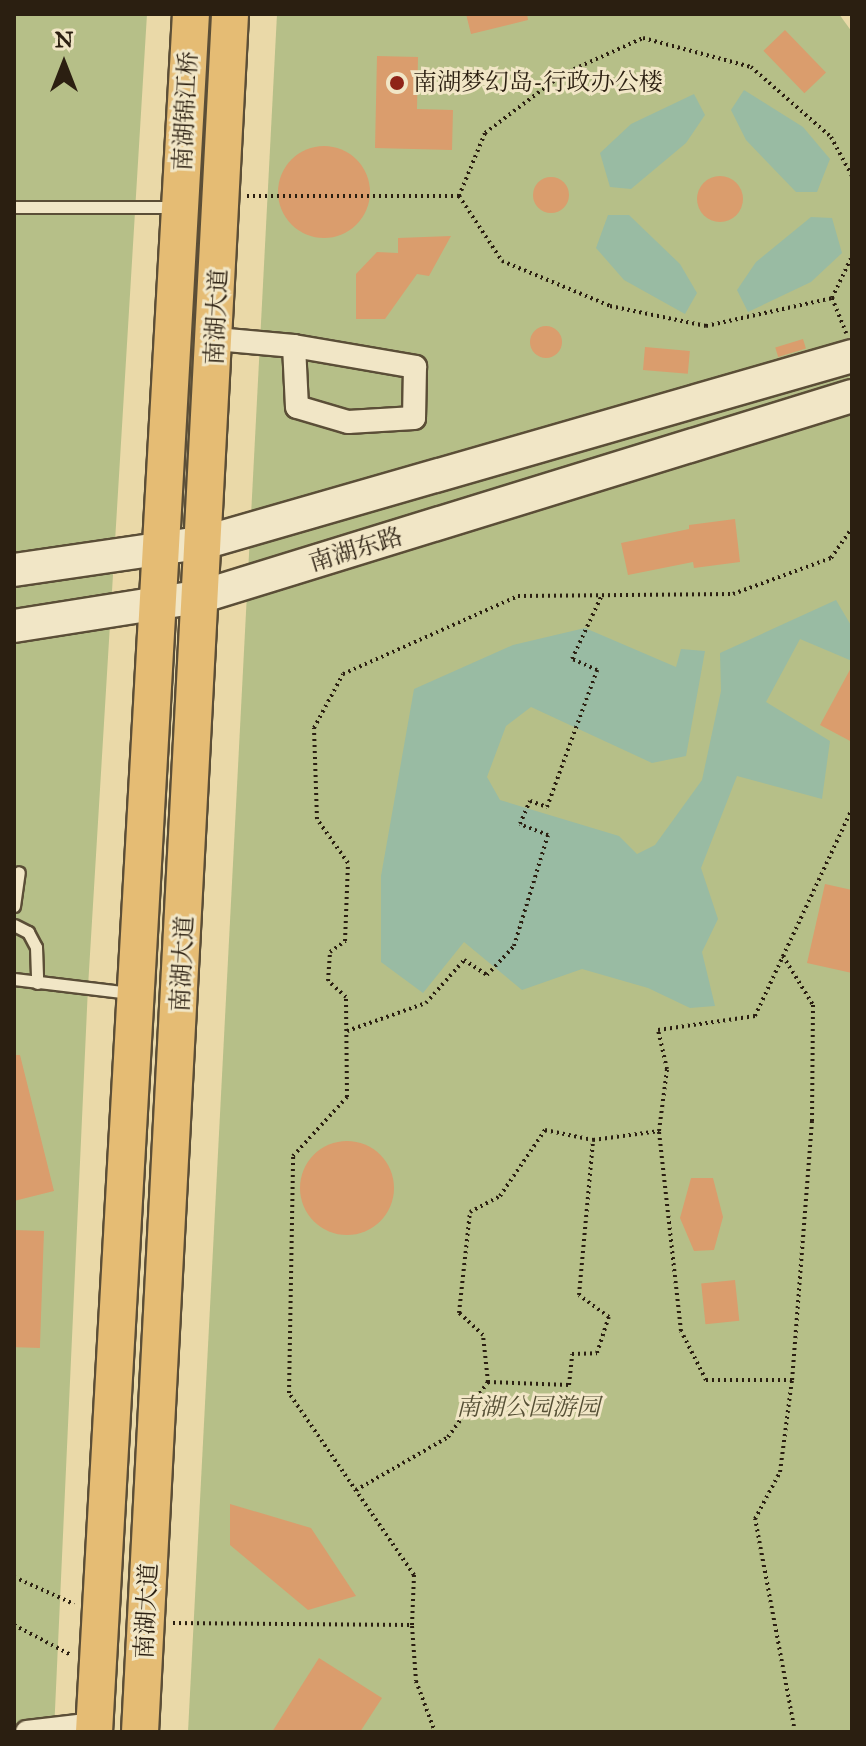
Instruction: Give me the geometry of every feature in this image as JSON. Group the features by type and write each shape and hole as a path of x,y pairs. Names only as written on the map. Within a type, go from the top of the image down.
{"main road":[{"name":"南湖锦江桥","path":"181,207 191,14"},
{"name":"南湖锦江桥","path":"222,196 230,14"},
{"name":"南湖大道","path":"140,1732 206,542 222,196"},
{"name":"南湖大道","path":"94,1728 165,549 181,207"},
{"name":"南湖东路","path":"14,570 206,542 678,410 852,356"},
{"name":"南湖东路","path":"14,626 203,596 852,396"}],"street":[{"path":"216,339 294,346 415,367 414,418 348,422 297,407 294,346"},
{"path":"27,1732 94,1728"}],"lane":[{"path":"14,207 181,207"},
{"path":"14,906 19,872"},
{"path":"14,925 28,932 36,947 37,983"},
{"path":"14,979 138,995"}],"path":[{"path":"459,196 485,133 563,74 643,38 751,67 831,137 852,176"},
{"path":"222,196 459,196"},
{"path":"459,196 502,261 610,306 706,326 832,298"},
{"path":"852,256 832,298 852,346"},
{"path":"435,1732 416,1681 412,1625 414,1575 289,1393 293,1156 347,1097 346,997 328,981 330,952 345,941 348,863 317,819 314,728 343,674 518,596 733,594 831,558 852,528"},
{"path":"347,1031 426,1003 464,960 487,975 514,946 548,835 520,824 530,801 547,807 575,732 597,670 572,659 602,595"},
{"path":"792,1380 706,1380 681,1331 659,1131 667,1069 658,1030 755,1016 852,809"},
{"path":"783,956 813,1005 812,1121 792,1380 780,1472 755,1519 795,1732"},
{"path":"356,1490 448,1437 488,1382 483,1335 459,1313 470,1212 500,1196 545,1130 593,1140 659,1131"},
{"path":"488,1382 569,1385 572,1354 597,1353 609,1317 579,1295 593,1140"},
{"path":"14,1577 101,1615"},
{"path":"147,1622 412,1625"},
{"path":"14,1625 98,1669"}],"green space":[{"path":"14,14 147,14 88,987 54,1732 14,1732"},
{"name":"南湖公园游园","path":"277,14 839,14 852,32 852,1732 188,1732"}],"shaded area":[{"path":"744,90 803,127 830,159 817,192 796,192 746,140 731,110"},
{"path":"694,94 705,115 686,143 631,189 610,187 600,153 631,124"},
{"path":"608,215 629,215 680,264 697,293 685,314 624,280 596,248"},
{"path":"811,217 832,218 842,253 811,282 748,312 737,290 756,262"},
{"path":"836,600 852,627 852,661 800,639 766,702 830,741 822,799 737,776 701,868 718,919 702,952 715,1006 690,1008 648,988 582,969 522,990 464,942 423,993 381,962 381,876 414,689 513,645 585,628 676,667 681,649 705,651 686,756 652,763 531,707 506,726 487,777 500,800 619,836 637,854 655,845 702,780 721,691 720,653"}],"building":[{"path":"466,14 527,14 528,20 471,34"},
{"path":"785,30 826,72 804,93 763,51"},
{"name":"南湖梦幻岛-行政办公楼","path":"377,56 418,57 417,109 453,110 452,150 375,148"},
{"path":"324,146 342,149 357,159 367,174 370,192 367,210 357,225 342,235 324,238 306,235 291,225 281,210 278,192 281,174 291,159 306,149"},
{"path":"720,176 736,183 743,199 736,215 720,222 704,215 697,199 704,183"},
{"path":"551,177 564,182 569,195 564,208 551,213 538,208 533,195 538,182"},
{"path":"451,236 429,276 417,274 385,319 356,319 356,274 377,252 398,253 398,238"},
{"path":"546,326 558,330 562,342 558,354 546,358 534,354 530,342 534,330"},
{"path":"803,339 806,349 778,357 775,347"},
{"path":"645,347 690,351 688,374 643,370"},
{"path":"735,519 740,562 694,568 693,562 628,575 621,543 689,529 689,525"},
{"path":"852,666 852,742 820,725"},
{"path":"825,884 852,890 852,973 807,963"},
{"path":"14,1055 20,1055 54,1191 14,1201"},
{"path":"347,1141 365,1145 380,1155 390,1170 394,1188 390,1206 380,1221 365,1231 347,1235 329,1231 314,1221 304,1206 300,1188 304,1170 314,1155 329,1145"},
{"path":"691,1178 713,1178 723,1217 714,1250 694,1251 680,1218"},
{"path":"14,1230 44,1231 40,1348 14,1347"},
{"path":"735,1280 739,1321 705,1324 701,1284"},
{"path":"230,1504 311,1528 356,1596 308,1610 230,1545"},
{"path":"319,1658 382,1698 360,1732 272,1732"}],"place":[{"name":"南湖梦幻岛-行政办公楼","path":"397,83"}]}
